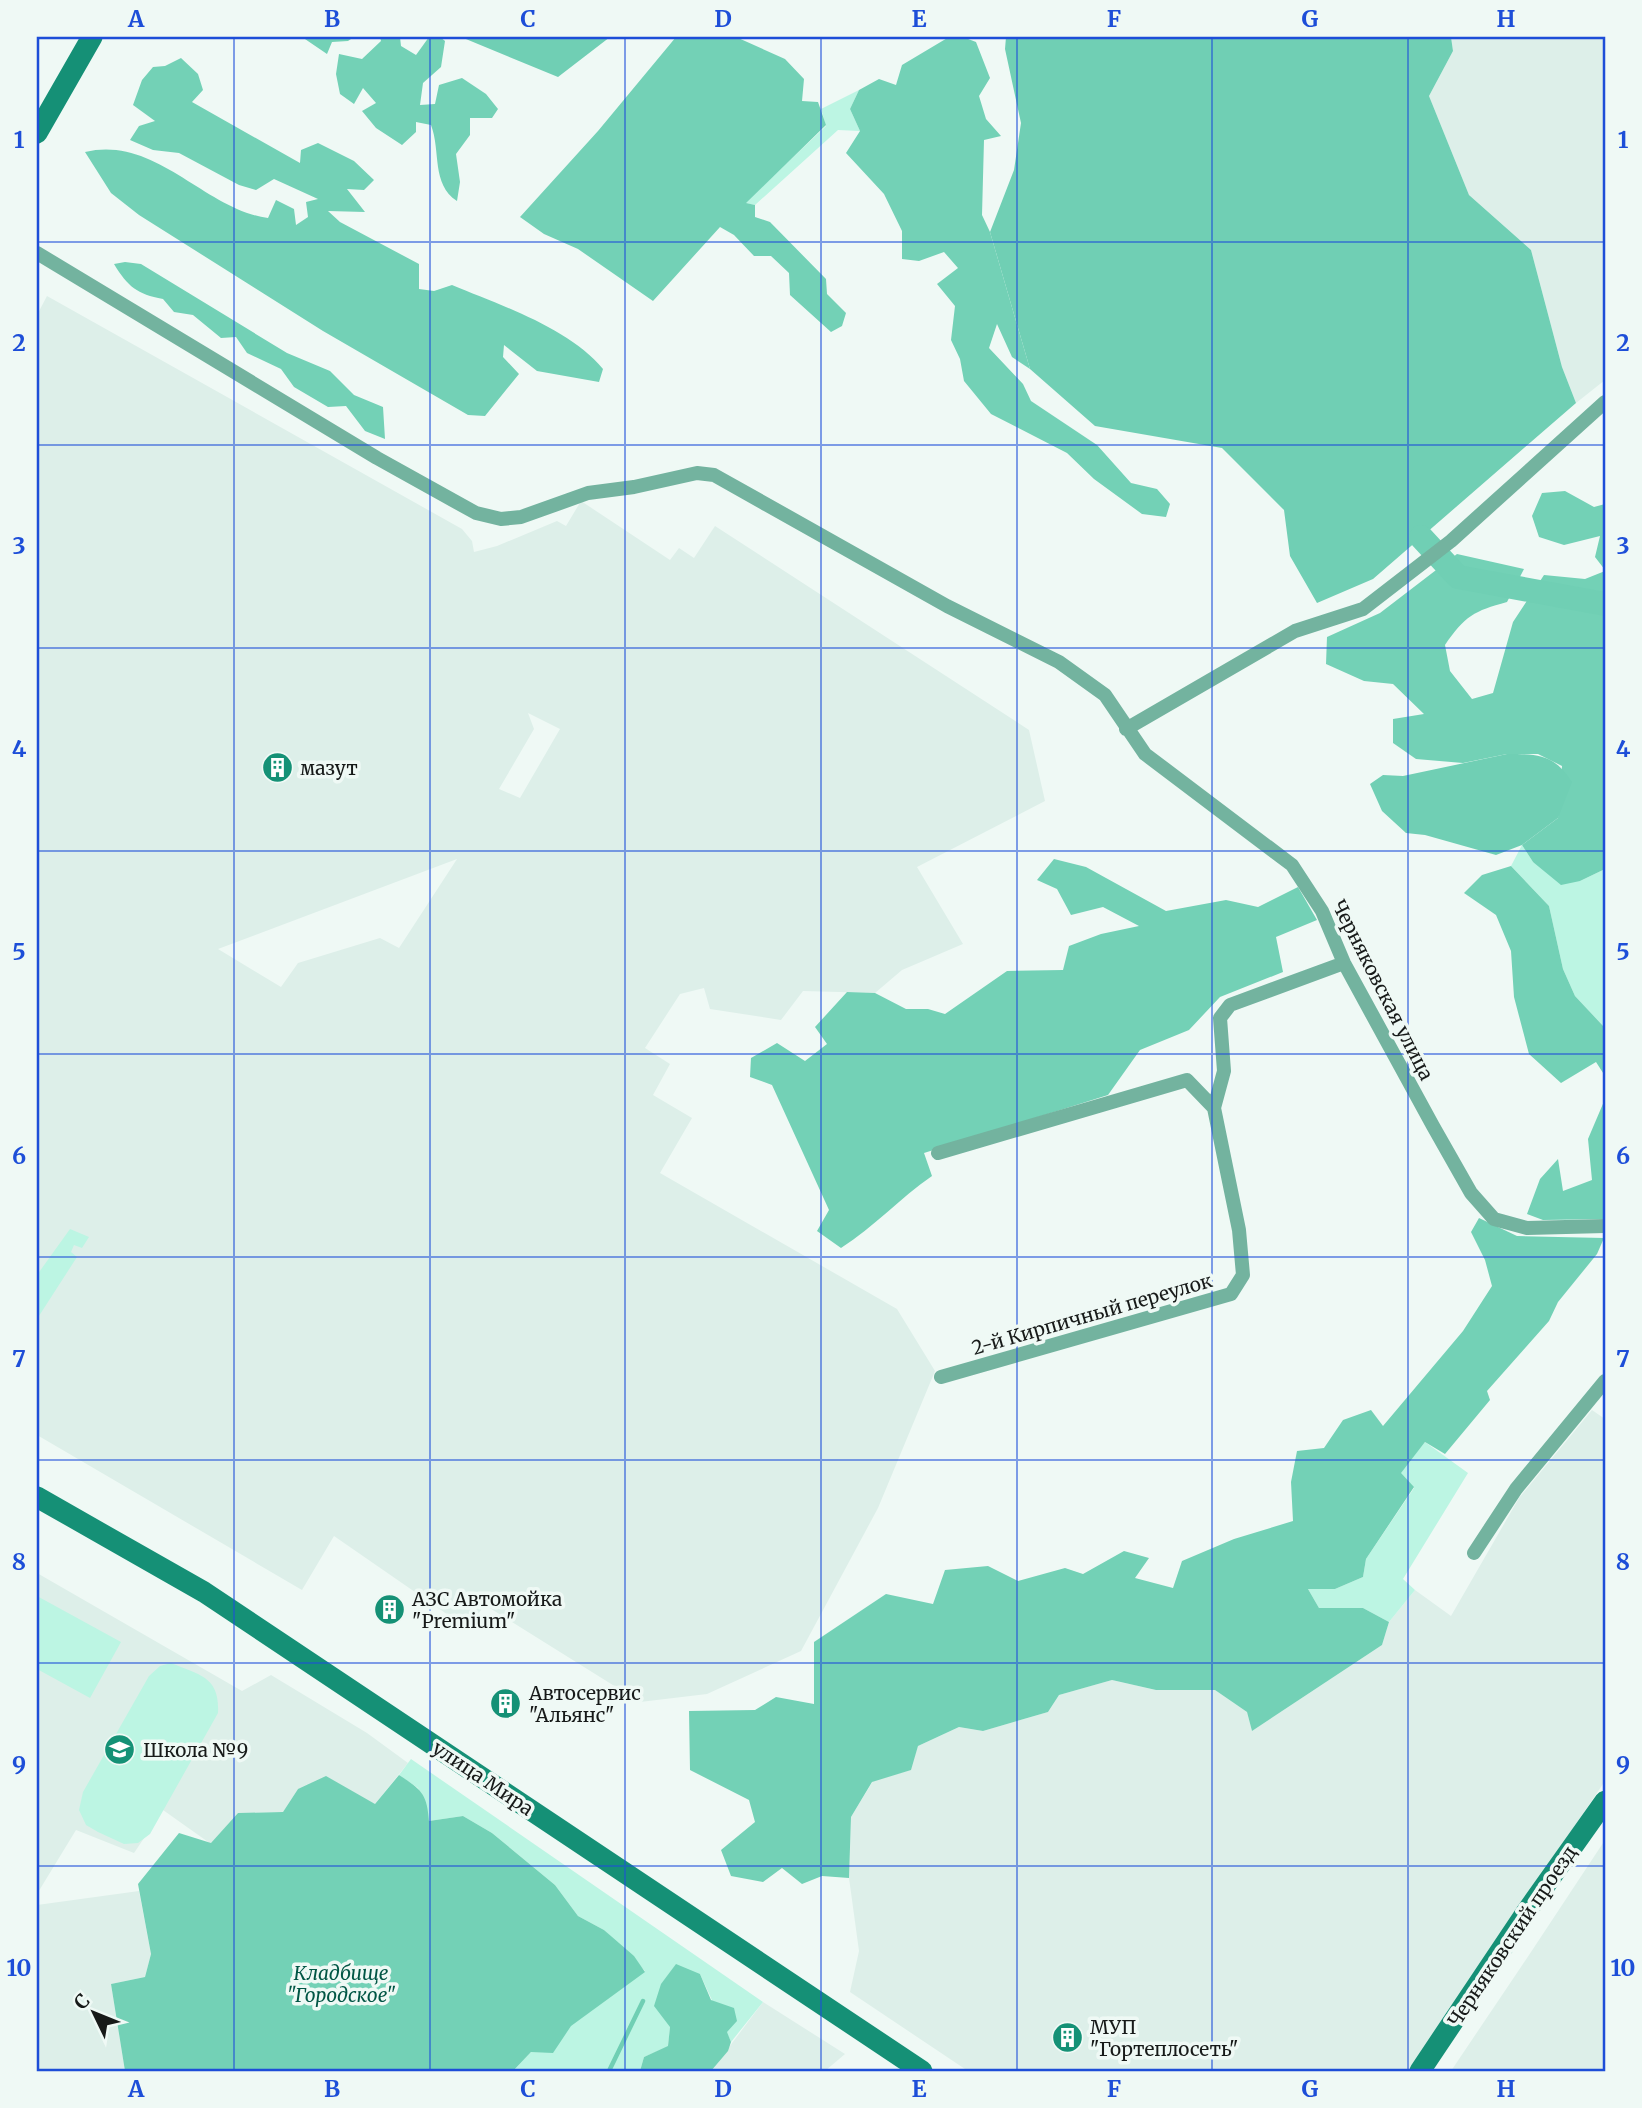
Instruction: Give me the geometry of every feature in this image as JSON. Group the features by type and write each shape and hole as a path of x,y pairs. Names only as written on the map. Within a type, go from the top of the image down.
{"main road":[{"path":"37,133 92,37"},
{"name":"улица Мира","path":"37,1497 204,1592 922,2071"},
{"name":"Черняковский проезд","path":"1420,2071 1527,1911 1605,1801"}],"street":[{"name":"Черняковская улица","path":"37,253 377,458 476,513 501,519 522,517 588,493 697,473 714,475 947,606 1059,662 1105,695 1145,754 1292,865 1321,911 1344,963 1471,1193 1494,1219 1527,1228 1605,1226"},
{"path":"1126,729 1295,631 1363,609 1451,541 1605,402"},
{"path":"1214,1108 1224,1071 1220,1018 1230,1005 1344,963"},
{"path":"938,1153 1187,1080 1214,1108"},
{"name":"2-й Кирпичный переулок","path":"942,1377 1231,1294 1243,1275 1239,1230 1214,1108"},
{"path":"1474,1553 1516,1489 1605,1381"}],"shaded area":[{"path":"461,37 610,37 558,77"},
{"path":"1006,37 1451,37 1453,51 1429,96 1469,195 1531,250 1562,367 1576,403 1373,579 1317,603 1290,556 1284,510 1222,448 1095,426 1030,369 990,232 1014,170 1021,123 1005,49"},
{"path":"1451,37 1605,37 1605,380 1576,403 1562,367 1531,250 1469,195 1429,96 1453,51"},
{"path":"859,90 850,109 860,131 838,130 755,205 745,203 826,126 821,109"},
{"path":"47,296 462,529 472,541 474,552 497,546 557,521 566,526 581,501 670,560 679,548 694,558 715,526 1029,730 1045,801 917,867 963,944 902,970 875,993 803,991 781,1020 710,1009 704,988 680,994 645,1048 670,1064 653,1095 692,1118 660,1173 897,1309 935,1371 878,1508 801,1651 707,1694 640,1702 485,1605 467,1628 334,1536 302,1590 37,1435 37,315","holes":["528,713 560,729 520,798 499,789 534,729","457,859 399,948 380,938 298,963 281,987 218,949"]},
{"path":"1507,754 1536,755 1552,761 1572,782 1558,818 1522,845 1496,855 1425,835 1406,833 1382,811 1370,784 1383,775 1403,776"},
{"path":"1522,845 1533,862 1580,881 1605,869 1605,1028 1575,996 1563,969 1549,906 1511,866"},
{"path":"70,1229 89,1237 82,1248 74,1245 71,1252 77,1257 37,1319 37,1275"},
{"path":"1592,1410 1605,1419 1605,1781 1409,2071 968,2071 850,1992 859,1951 849,1878 851,1817 873,1781 910,1770 918,1746 959,1727 983,1731 1048,1712 1059,1695 1112,1680 1156,1690 1215,1690 1247,1712 1252,1731 1382,1645 1389,1622 1415,1590 1451,1616 1519,1498"},
{"path":"1425,1442 1468,1473 1403,1579 1415,1590 1389,1622 1363,1608 1319,1608 1308,1589 1335,1589 1363,1577 1366,1559 1414,1488 1400,1473"},
{"name":"Школа №9","path":"37,1573 242,1691 271,1675 367,1733 408,1763 375,1804 298,1789 283,1812 238,1813 211,1844 163,1810 134,1853 76,1830 37,1894"},
{"path":"37,1596 121,1642 90,1698 37,1669"},
{"path":"171,1663 199,1675 212,1685 218,1701 218,1713 150,1834 138,1843 124,1844 86,1825 79,1810 83,1792 149,1676 160,1666"},
{"path":"411,1759 763,2002 731,2042 700,1974 670,2027 668,2047 644,2057 640,2071 513,2071 531,2052 553,2052 570,2026 645,1971 604,1930 578,1916 555,1885 492,1833 463,1816 429,1821 418,1788 399,1775"},
{"path":"1605,1840 1605,2071 1451,2071 1533,1949"},
{"path":"139,1891 151,1954 145,1977 111,1984 125,2071 37,2071 37,1905"},
{"path":"763,2002 845,2054 825,2071 711,2071"}],"green space":[{"path":"302,37 354,37 348,41 332,42 327,54"},
{"path":"380,37 400,37 401,46 416,55 429,37 440,37 445,41 441,67 423,83 420,105 435,104 439,85 462,78 486,94 498,109 492,118 470,118 470,135 456,154 460,182 457,201 443,186 431,125 416,122 416,132 402,145 376,128 362,111 376,103 363,88 354,104 340,94 336,74 339,54 362,59 381,41"},
{"path":"676,37 736,37 785,59 804,79 802,101 818,102 826,125 746,203 755,205 755,217 770,222 826,279 827,294 846,313 842,326 831,332 790,295 789,273 771,256 754,256 734,235 720,227 653,301 578,249 544,234 520,217 598,131"},
{"path":"949,37 963,37 976,42 990,78 979,96 986,119 1001,136 984,140 982,215 990,232 1030,369 1012,357 997,324 989,348 1023,384 1031,401 1097,445 1131,483 1157,489 1170,504 1166,517 1142,514 1094,479 1067,453 991,414 964,381 960,359 951,340 955,306 937,284 958,268 944,252 919,261 902,259 902,231 884,194 846,153 860,131 850,109 859,90 879,79 896,85 902,65"},
{"path":"181,58 198,74 203,90 192,102 300,163 301,150 318,143 354,161 374,180 364,190 347,189 365,212 328,211 340,222 419,264 419,289 434,291 452,285 533,319 589,354 603,369 599,382 537,371 504,345 503,357 519,374 485,416 468,415 323,331 139,215 111,193 85,152 111,150 135,154 157,163 223,202 268,218 276,200 294,209 296,225 308,217 306,202 318,199 274,179 256,190 239,185 179,153 153,150 130,140 139,126 155,121 133,105 142,80 153,67 165,66"},
{"path":"114,264 141,264 287,353 330,371 354,395 383,407 385,439 365,431 346,406 328,407 294,387 281,369 247,353 236,337 221,338 193,315 174,312 163,299 146,295 134,288"},
{"path":"1565,491 1594,507 1605,504 1605,570 1595,557 1600,536 1564,545 1539,537 1532,516 1542,493"},
{"path":"1457,554 1524,569 1507,602 1471,616 1458,627 1445,645 1450,671 1472,699 1493,693 1513,622 1544,575 1585,579 1605,571 1605,869 1580,881 1561,885 1533,862 1522,845 1558,818 1562,766 1538,754 1507,754 1463,763 1416,759 1393,743 1393,719 1424,714 1393,684 1364,681 1326,664 1327,637 1380,613"},
{"path":"1054,859 1086,867 1166,911 1226,900 1258,907 1298,887 1317,920 1276,937 1283,972 1220,997 1189,1030 1140,1050 1108,1095 924,1153 932,1176 841,1248 817,1231 829,1210 772,1085 750,1077 751,1058 777,1043 805,1061 827,1044 815,1027 847,992 875,993 906,1009 928,1009 945,1014 1007,971 1063,970 1069,946 1101,934 1139,926 1103,907 1071,915 1057,889 1037,880"},
{"path":"1511,866 1549,906 1563,969 1575,996 1605,1028 1605,1076 1596,1062 1561,1083 1529,1054 1514,997 1511,951 1496,915 1464,893 1482,875"},
{"path":"1605,1099 1605,1219 1543,1220 1527,1214 1540,1179 1558,1159 1563,1191 1592,1180 1588,1139"},
{"path":"1479,1218 1517,1236 1604,1238 1597,1254 1558,1302 1549,1321 1487,1391 1490,1400 1445,1454 1425,1442 1401,1473 1414,1487 1366,1559 1363,1577 1335,1589 1308,1589 1319,1608 1363,1608 1389,1622 1382,1645 1252,1731 1247,1712 1215,1690 1156,1690 1112,1680 1059,1695 1048,1712 983,1731 959,1727 918,1746 911,1770 872,1782 851,1817 849,1878 822,1876 802,1884 782,1868 763,1882 731,1876 721,1850 755,1822 749,1800 690,1770 689,1711 755,1710 776,1697 814,1704 814,1642 886,1594 933,1604 945,1570 988,1566 1018,1581 1065,1568 1083,1574 1124,1551 1149,1558 1135,1578 1173,1588 1182,1561 1234,1539 1293,1521 1291,1482 1297,1451 1324,1448 1343,1420 1371,1410 1383,1426 1463,1331 1492,1286 1485,1260 1471,1232"},
{"name":"Кладбище \"Городское\"","path":"399,1775 422,1794 429,1821 463,1816 492,1833 555,1885 578,1916 604,1930 634,1956 645,1972 571,2026 553,2053 531,2052 513,2071 125,2071 111,1984 145,1977 151,1954 138,1884 179,1833 211,1843 238,1813 283,1812 298,1789 326,1776 375,1804"},
{"path":"676,1964 700,1974 711,2000 734,2008 737,2021 727,2032 731,2042 728,2051 711,2071 640,2071 644,2057 668,2046 670,2027 654,2006 661,1984"}],"waterway":[{"path":"1421,537 1458,577 1605,604"},
{"path":"609,2071 643,2001"}],"place":[{"name":"мазут","path":"277,768"},
{"name":"АЗС Автомойка \"Premium\"","path":"389,1610"},
{"name":"Автосервис \"Альянс\"","path":"506,1704"},
{"name":"Школа №9","path":"120,1750"},
{"name":"МУП \"Гортеплосеть\"","path":"1067,2038"}]}
